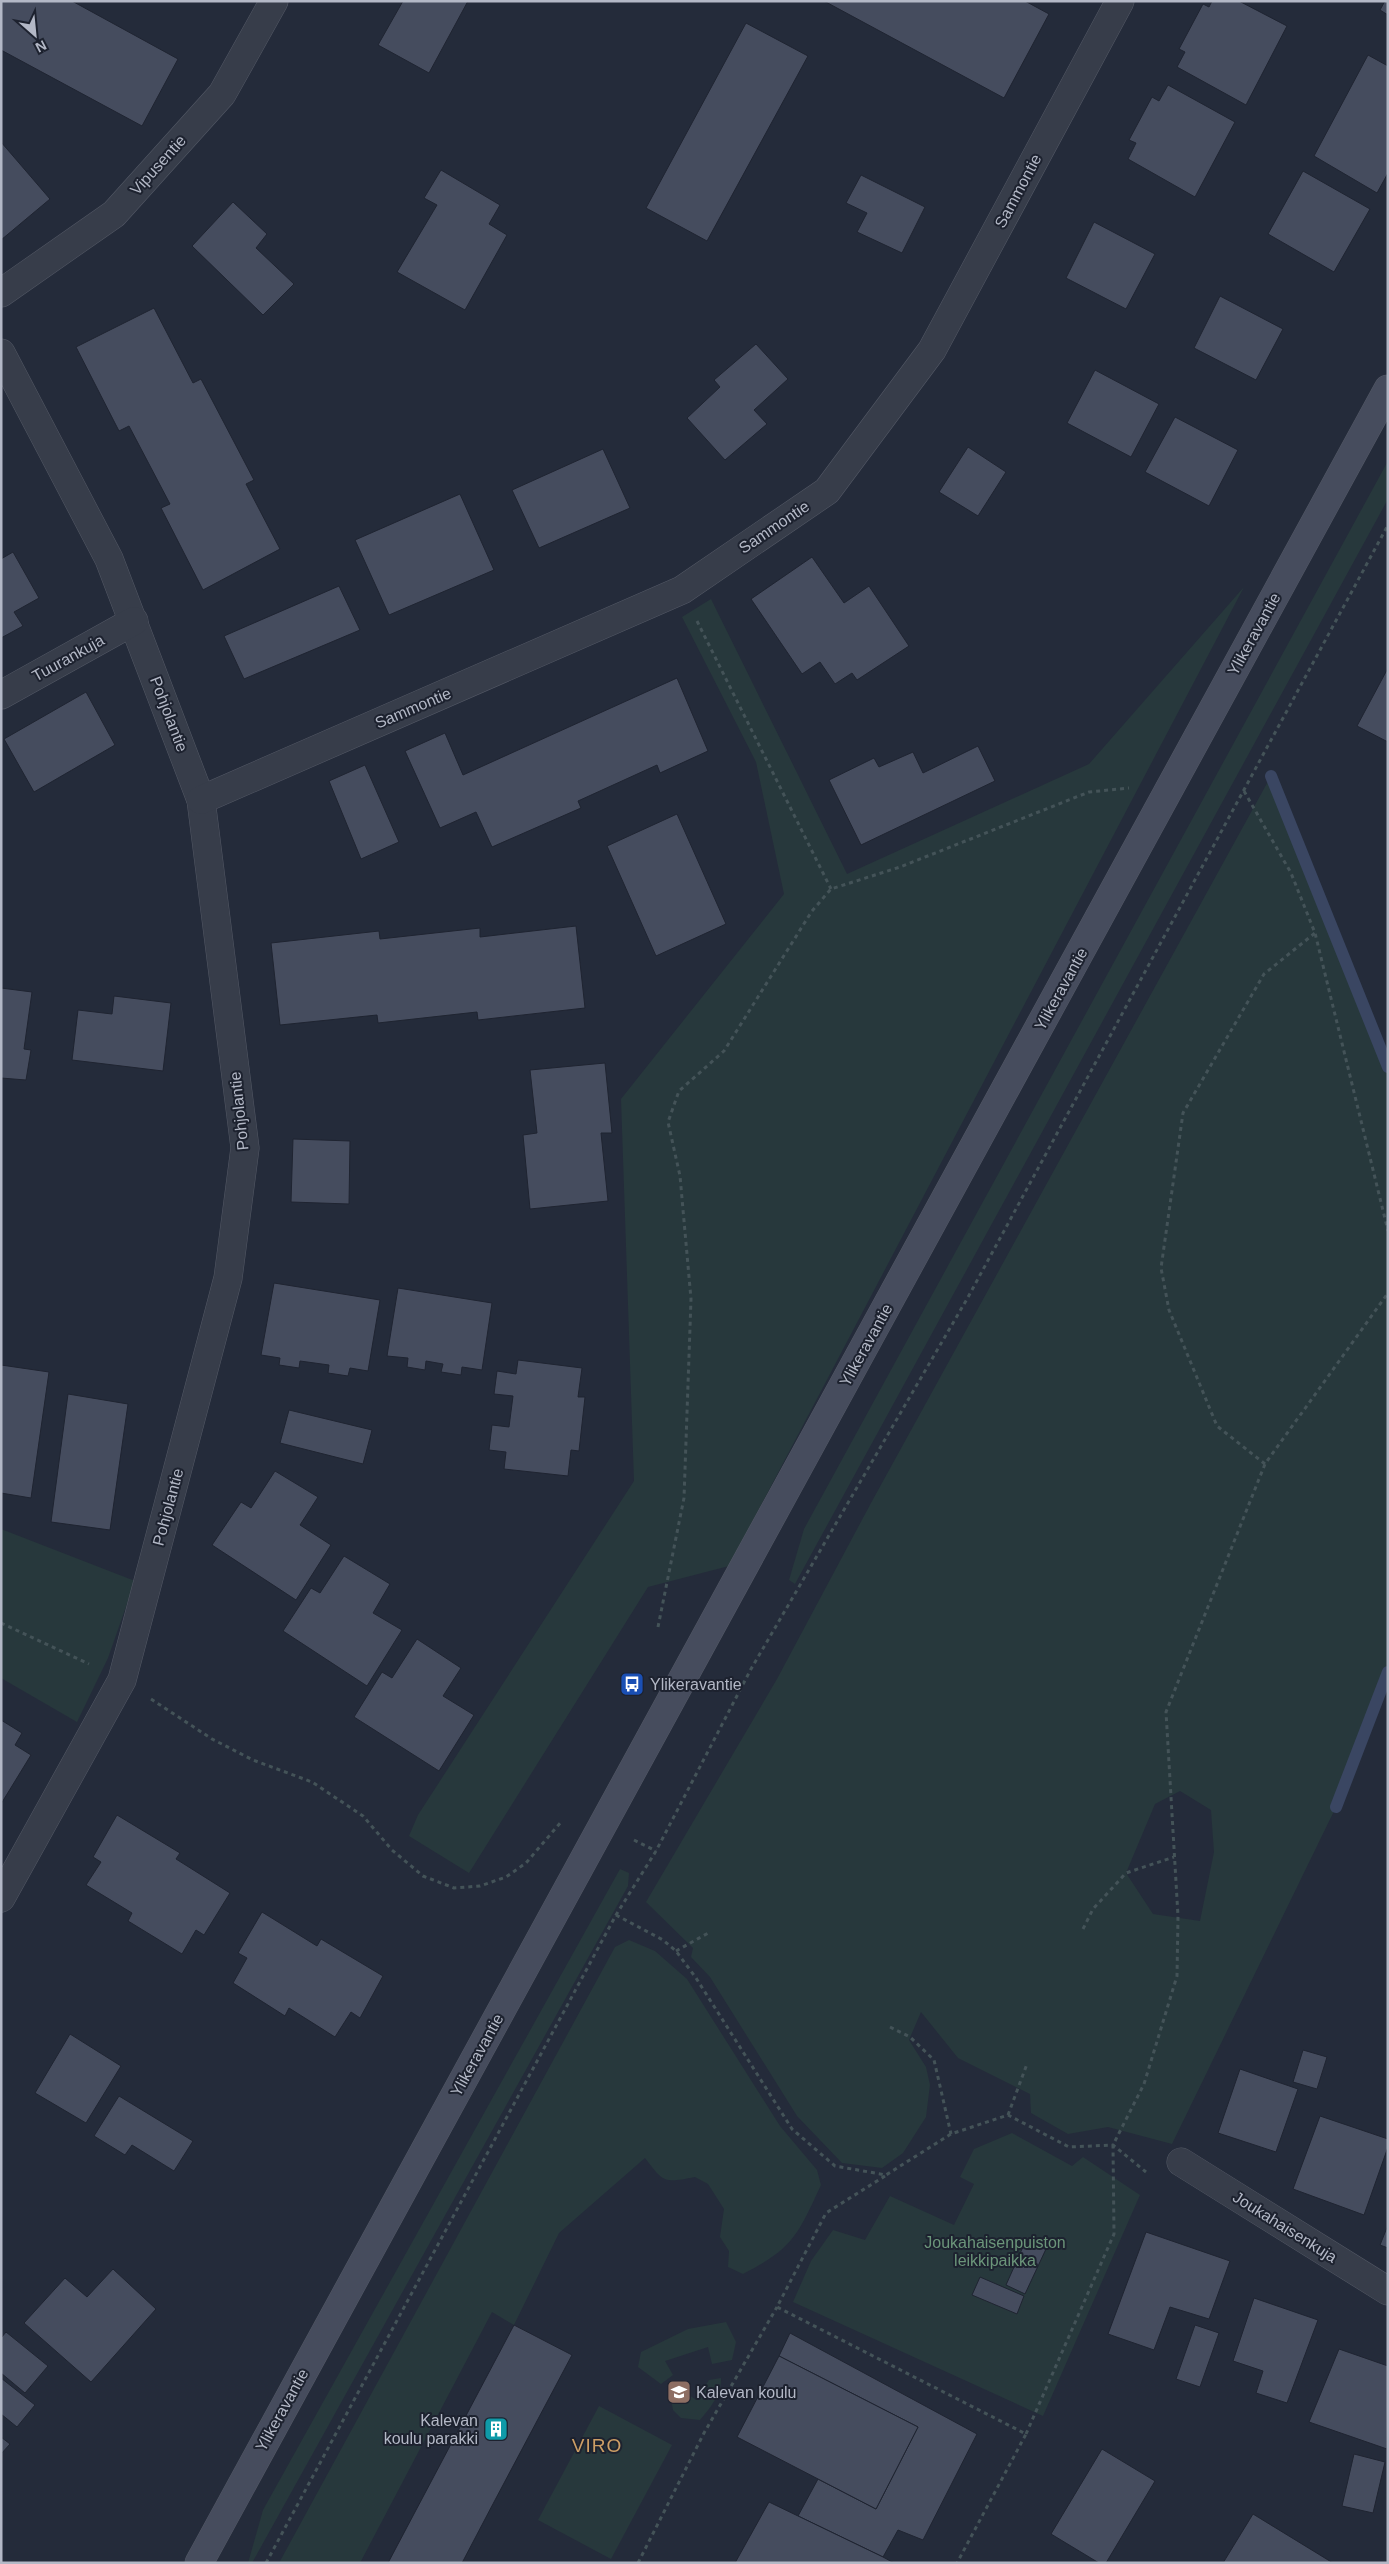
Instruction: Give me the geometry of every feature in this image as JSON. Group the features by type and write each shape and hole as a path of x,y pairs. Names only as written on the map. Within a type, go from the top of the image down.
{"street":[{"name":"Vipusentie","path":"1,293 114,214 222,94 274,1"},
{"name":"Sammontie","path":"201,800 682,590 827,491 932,350 1120,1"},
{"name":"Pohjolantie","path":"1,353 109,559 201,800 245,1148 228,1278 122,1680 1,1898"},
{"name":"Ylikeravantie","path":"199,2563 1388,389"},
{"name":"Tuurankuja","path":"1,695 134,621"},
{"name":"Joukahaisenkuja","path":"1181,2162 1388,2291"}],"path":[{"path":"266,2563 616,1915 656,1851 751,1669 967,1299 1388,526"},
{"path":"682,590 831,889"},
{"path":"658,1627 684,1498 691,1299 680,1176 668,1122 679,1092 724,1051 812,912 831,889 900,867 1089,792 1137,787"},
{"path":"1244,791 1291,873 1315,933 1388,1230"},
{"path":"1265,1464 1217,1426 1169,1310 1161,1268 1183,1114 1264,974 1315,933"},
{"path":"957,2563 1026,2434 1114,2234 1113,2146 1144,2084 1177,1976 1178,1916 1166,1712 1265,1464 1388,1293"},
{"path":"1,1624 122,1680 212,1739 253,1760 312,1782 363,1816 392,1850 423,1876 454,1888 480,1886 506,1877 526,1863 572,1810 656,1851"},
{"path":"1083,1929 1093,1909 1126,1872 1174,1857"},
{"path":"616,1915 663,1940 676,1951 696,1978 792,2129 835,2166 886,2175"},
{"path":"676,1951 710,1932"},
{"path":"890,2028 910,2037 934,2060 952,2134"},
{"path":"1008,2115 1027,2064"},
{"path":"638,2563 704,2433 777,2307 826,2213 952,2134 1008,2115 1069,2147 1113,2146 1166,2188 1181,2162"},
{"path":"777,2307 1026,2434"}],"green space":[{"path":"1388,461 1388,499 795,1584 789,1580 804,1529"},
{"path":"1244,587 729,1566 648,1587 469,1873 409,1836 418,1815 634,1481 621,1099 784,894 756,762 682,617 711,599 847,874 1089,764"},
{"path":"1271,776 1388,1067 1388,1672 1336,1807 1172,2144 1108,2127 1068,2134 1031,2113 1030,2094 958,2058 921,2012 909,2040 926,2067 930,2085 926,2117 903,2153 882,2168 842,2163 797,2116 710,1977 691,1957 693,1948 646,1902 777,1679 871,1503","holes":["1180,1791 1211,1810 1214,1852 1200,1921 1153,1914 1126,1873 1155,1804"]},
{"path":"1,1529 135,1581 108,1658 77,1722 1,1678"},
{"path":"620,1869 629,1873 628,1886 252,2563 248,2563 263,2510"},
{"path":"629,1940 655,1951 687,1979 780,2126 817,2170 821,2185 800,2228 784,2247 773,2256 743,2274 728,2267 729,2251 720,2237 724,2209 708,2184 695,2177 671,2180 661,2177 645,2158 559,2233 514,2325 492,2312 360,2563 279,2563 615,1947"},
{"name":"Joukahaisenpuiston leikkipaikka","path":"1012,2133 1072,2166 1083,2157 1140,2195 1043,2416 793,2302 811,2261 833,2230 865,2240 890,2196 954,2225 974,2184 960,2177 974,2149"},
{"path":"726,2322 736,2342 732,2360 712,2364 708,2347 665,2361 673,2375 661,2384 638,2367 641,2352 688,2329"},
{"path":"721,2378 720,2390 700,2420 681,2418 673,2410 670,2394 684,2391 696,2400 709,2380"},
{"path":"599,2406 672,2445 611,2559 538,2520"}],"building":[{"path":"1,1 72,1 178,59 142,126 1,50"},
{"path":"403,1 468,1 429,73 378,45"},
{"path":"824,1 1025,1 1049,14 1004,98"},
{"path":"1212,1 1239,1 1287,26 1246,105 1177,67 1185,52 1179,49 1203,4 1209,7"},
{"path":"1385,1 1388,1 1388,15 1380,10"},
{"path":"746,23 808,56 707,241 646,208"},
{"path":"1368,55 1388,66 1388,173 1377,193 1314,156"},
{"path":"1168,85 1235,122 1195,197 1128,159 1136,143 1129,140 1152,97 1159,101"},
{"path":"1,142 50,199 1,240"},
{"path":"441,170 500,205 489,224 507,235 465,310 397,272 437,205 424,198"},
{"path":"1303,171 1370,209 1334,272 1268,234"},
{"path":"861,175 925,207 902,253 857,232 867,213 846,203"},
{"path":"233,202 267,234 256,248 294,284 263,315 192,246"},
{"path":"1094,222 1155,254 1126,309 1066,278"},
{"path":"1220,296 1283,329 1256,380 1194,348"},
{"path":"154,308 193,383 201,379 254,480 246,484 280,549 203,590 161,508 170,504 129,426 119,431 76,347"},
{"path":"756,344 788,379 754,410 767,424 725,460 687,418 720,387 714,380"},
{"path":"1095,370 1159,404 1131,457 1067,423"},
{"path":"1175,417 1238,450 1209,506 1145,472"},
{"path":"968,447 1006,472 978,516 939,492"},
{"path":"603,449 630,508 539,548 512,490"},
{"path":"460,494 494,570 389,615 355,540"},
{"path":"13,552 39,598 14,612 23,626 1,638 1,559"},
{"path":"812,557 844,603 869,586 909,646 857,680 852,673 835,684 820,662 802,674 751,599"},
{"path":"339,586 360,630 244,679 224,636"},
{"path":"1388,668 1388,742 1357,726"},
{"path":"677,678 708,751 660,773 657,765 578,801 581,808 492,847 476,812 440,828 405,751 445,733 463,775"},
{"path":"86,692 115,745 34,792 4,739"},
{"path":"978,746 995,781 861,845 829,780 874,758 879,767 913,752 923,773"},
{"path":"365,765 399,842 361,859 329,781"},
{"path":"677,814 726,924 656,956 607,846"},
{"path":"576,926 585,1008 478,1020 477,1012 378,1023 377,1015 280,1025 271,943 379,931 380,939 480,928 480,937"},
{"path":"1,988 32,992 24,1049 31,1050 26,1080 1,1078"},
{"path":"114,996 171,1003 163,1071 72,1060 78,1010 112,1014"},
{"path":"605,1063 612,1133 601,1133 608,1201 530,1209 523,1135 537,1133 530,1070"},
{"path":"293,1139 350,1141 349,1204 291,1202"},
{"path":"274,1283 380,1300 368,1371 350,1368 348,1376 328,1373 329,1365 300,1361 299,1368 279,1365 280,1358 261,1355"},
{"path":"398,1288 492,1303 482,1370 462,1367 461,1375 441,1372 443,1364 426,1361 425,1370 407,1367 408,1358 387,1356"},
{"path":"518,1360 582,1368 578,1397 585,1397 579,1451 571,1450 568,1476 504,1469 506,1452 489,1450 492,1425 509,1427 513,1396 494,1394 497,1371 516,1374"},
{"path":"1,1365 49,1372 31,1498 1,1493"},
{"path":"68,1394 128,1404 110,1530 51,1522"},
{"path":"289,1410 372,1430 363,1464 280,1443"},
{"path":"275,1471 318,1497 300,1525 331,1545 296,1600 212,1545 241,1502 251,1508"},
{"path":"344,1556 390,1584 373,1613 402,1630 367,1686 283,1631 311,1588 320,1593"},
{"path":"417,1639 461,1668 443,1696 474,1715 439,1771 354,1717 382,1672 392,1678"},
{"path":"1,1720 22,1733 15,1745 31,1755 1,1804"},
{"path":"117,1815 180,1853 176,1859 230,1893 204,1935 196,1930 182,1954 128,1921 132,1913 86,1885 101,1862 93,1857"},
{"path":"262,1912 317,1946 321,1939 383,1976 360,2018 351,2012 335,2037 289,2008 285,2016 233,1983 247,1958 238,1953"},
{"path":"70,2034 121,2066 86,2123 35,2093"},
{"path":"1303,2050 1327,2057 1317,2089 1293,2082"},
{"path":"1240,2069 1298,2089 1276,2152 1218,2133"},
{"path":"119,2096 193,2141 174,2171 132,2145 125,2155 94,2136"},
{"path":"1320,2116 1388,2139 1388,2147 1364,2215 1293,2189"},
{"path":"1388,2225 1388,2248 1380,2245"},
{"path":"1146,2232 1230,2261 1209,2319 1170,2307 1154,2350 1108,2334"},
{"path":"1026,2240 1046,2249 1025,2294 1006,2285"},
{"path":"113,2269 156,2309 91,2382 24,2323 65,2278 87,2297"},
{"path":"980,2277 1024,2296 1017,2314 972,2295"},
{"path":"1254,2298 1318,2320 1287,2403 1256,2393 1263,2371 1233,2361"},
{"name":"Kalevan koulu parakki","path":"514,2325 572,2355 462,2563 388,2563"},
{"path":"1195,2325 1219,2333 1200,2387 1176,2379"},
{"path":"6,2332 48,2366 25,2393 1,2373 1,2338"},
{"path":"790,2333 977,2434 923,2540 898,2530 883,2557 798,2516 818,2479 876,2509 918,2427 779,2356"},
{"path":"1339,2349 1388,2366 1387,2449 1309,2422"},
{"path":"779,2356 918,2427 876,2509 737,2437"},
{"path":"1,2378 35,2405 17,2427 1,2414"},
{"path":"1,2437 10,2444 1,2454"},
{"path":"1102,2449 1155,2481 1106,2563 1099,2563 1051,2534"},
{"path":"1354,2454 1385,2462 1373,2513 1342,2506"},
{"path":"769,2502 883,2557 894,2563 735,2563"},
{"path":"1253,2514 1333,2563 1223,2563"}],"waterway":[{"path":"1271,776 1388,1067"},
{"path":"1336,1807 1388,1672"}],"place":[{"name":"Ylikeravantie","path":"632,1684"},
{"name":"Kalevan koulu","path":"679,2392"},
{"name":"Kalevan koulu parakki","path":"496,2429"}],"district":[{"name":"VIRO","path":"597,2445"}]}
